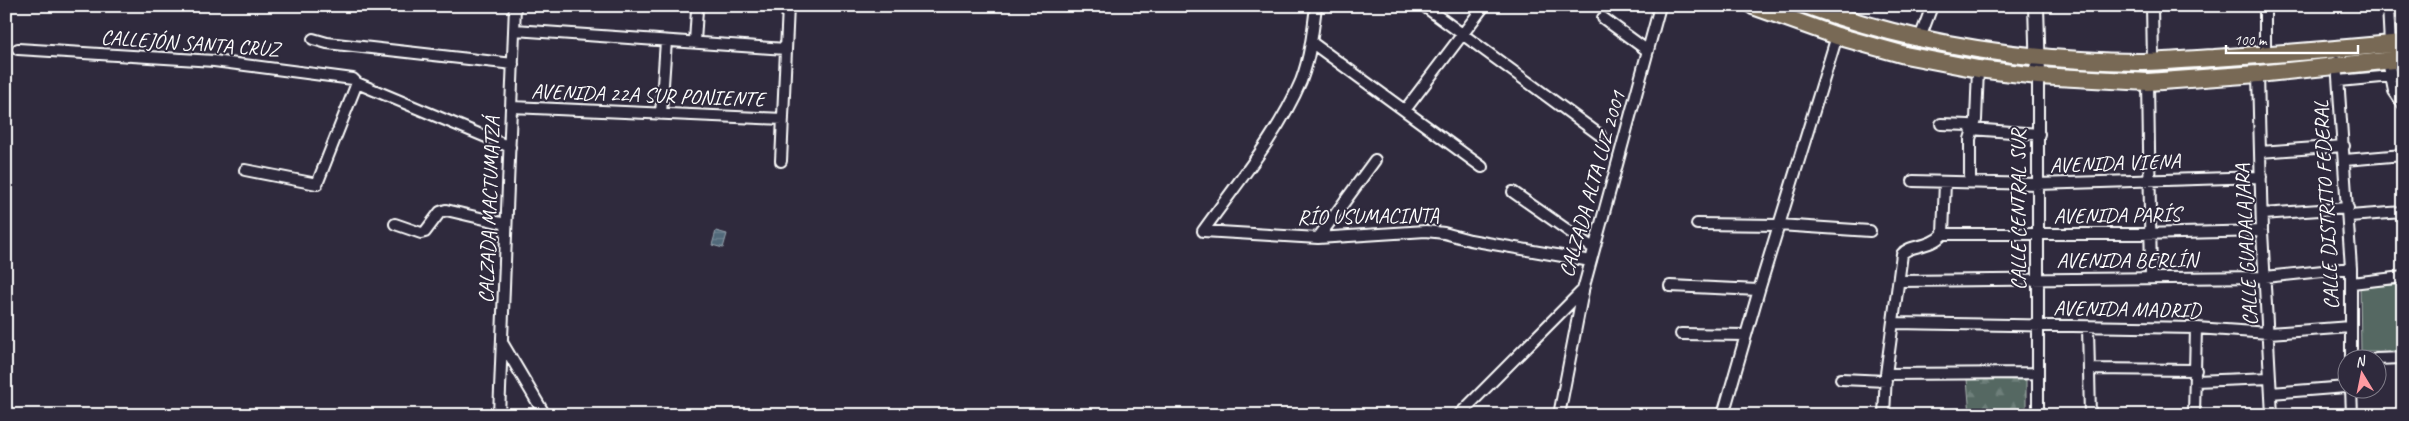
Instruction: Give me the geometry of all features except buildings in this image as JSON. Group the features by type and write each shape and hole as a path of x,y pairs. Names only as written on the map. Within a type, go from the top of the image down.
{"main road":[{"path":"1753,6 1837,36 1905,55 2038,76 2148,82 2258,74 2338,74 2394,66"},
{"path":"1808,6 1831,15 1920,38 2036,57 2153,61 2265,55 2396,43"}],"street":[{"name":"CALZADA MACTUMATZÁ","path":"499,415 515,6"},
{"path":"781,161 788,6"},
{"path":"1316,6 1311,42 1482,168"},
{"path":"1424,6 1600,135"},
{"path":"1405,110 1484,6"},
{"name":"CALZADA ALTA LUZ 2001","path":"1459,415 1583,290 1660,6"},
{"path":"1920,38 1932,6"},
{"name":"CALLE CENTRAL SUR","path":"2036,6 2039,134 2037,184 2038,415"},
{"path":"2152,6 2153,61"},
{"path":"2264,6 2265,55"},
{"path":"2388,6 2396,43"},
{"path":"695,42 697,10"},
{"path":"1604,18 1648,51"},
{"path":"515,30 786,49"},
{"path":"1722,415 1837,36"},
{"path":"313,39 327,43 514,64"},
{"path":"661,114 666,41"},
{"name":"RÍO USUMACINTA","path":"1311,42 1301,79 1283,117 1203,231 1318,238 1435,232 1591,261"},
{"name":"CALLE DISTRITO FEDERAL","path":"2336,49 2352,283 2351,348"},
{"name":"CALLEJÓN SANTA CRUZ","path":"18,50 214,61 353,78 357,83 510,147"},
{"path":"2394,66 2403,75"},
{"path":"2394,66 2394,91 2403,104"},
{"path":"1970,182 1971,129 1976,120 1978,68"},
{"name":"CALLE GUADALAJARA","path":"2258,74 2262,231 2272,415"},
{"path":"2148,82 2151,278"},
{"path":"245,170 317,184 357,83"},
{"name":"AVENIDA 22A SUR PONIENTE","path":"512,108 783,119"},
{"path":"1942,124 1969,125 1971,129 2039,134"},
{"path":"2260,152 2344,146"},
{"path":"2345,160 2403,154"},
{"path":"1318,238 1375,160"},
{"name":"AVENIDA VIENA","path":"1913,181 2037,184 2261,177"},
{"path":"1884,415 1886,378 1895,324 1902,254 1906,249 1929,245 1943,234 1945,182"},
{"path":"1513,192 1593,248"},
{"path":"395,224 422,233 425,232 440,212 446,210 506,224"},
{"path":"2262,214 2403,212"},
{"path":"1697,224 1779,225 1870,230"},
{"name":"AVENIDA PARÍS","path":"1943,234 2262,231"},
{"name":"AVENIDA BERLÍN","path":"1900,281 2264,277 2351,268"},
{"path":"2352,283 2403,278"},
{"path":"1670,286 1759,290"},
{"path":"1559,415 1583,290"},
{"name":"AVENIDA MADRID","path":"1895,324 2196,328 2269,333 2350,327"},
{"path":"2088,328 2090,415"},
{"path":"2194,415 2196,328"},
{"path":"1681,334 1745,336"},
{"path":"502,343 545,415"},
{"path":"2386,359 2403,358"},
{"path":"2089,369 2195,376 2270,378"},
{"path":"1841,379 2037,373"},
{"path":"2271,392 2336,388"},
{"path":"2351,398 2352,415"}],"green space":[{"path":"2403,285 2403,351 2386,351 2386,348 2361,348 2360,286"},
{"path":"1967,379 2026,380 2026,415 1970,415"}],"water":[{"path":"716,231 727,234 723,248 712,245"}]}
